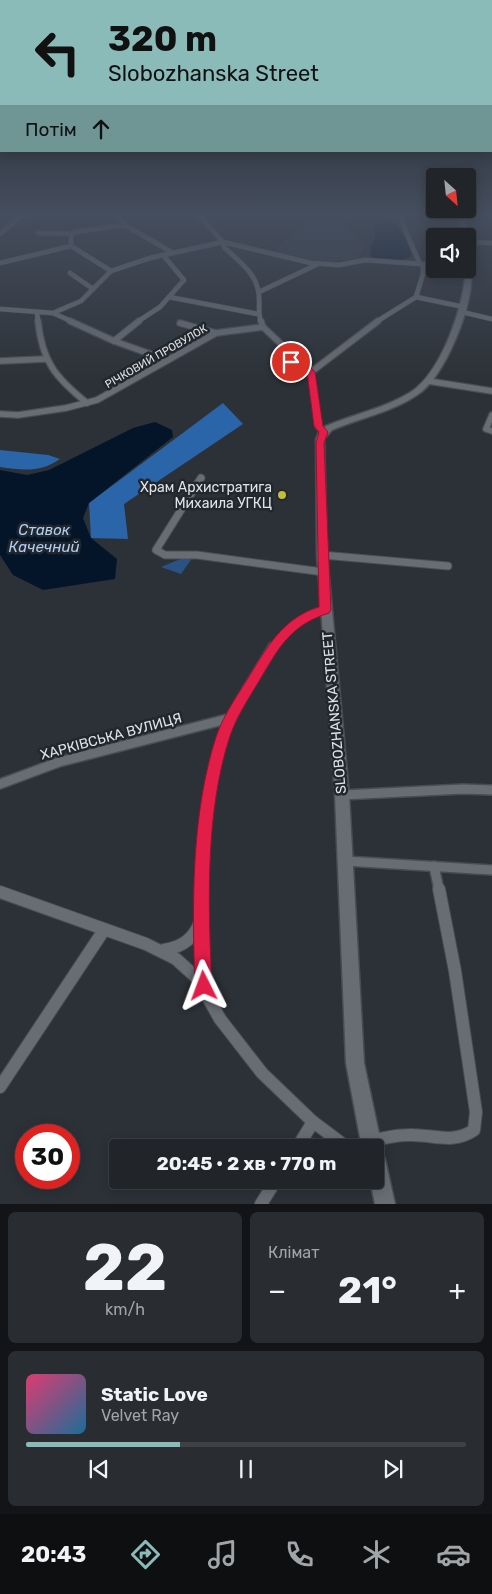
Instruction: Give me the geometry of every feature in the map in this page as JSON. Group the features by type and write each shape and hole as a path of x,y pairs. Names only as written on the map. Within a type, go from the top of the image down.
{"street":[{"path":"53,313 81,301 111,271 117,269"},
{"path":"114,341 124,331 160,307 184,280 175,269"},
{"path":"246,269 254,277 259,292 258,314 263,327 311,372 318,426 323,432 336,424 407,398 428,381 458,329 468,289 468,278"},
{"path":"259,292 308,269"},
{"path":"311,372 379,320 416,297 423,274 422,269"},
{"path":"70,273 93,289"},
{"path":"169,297 258,314"},
{"path":"416,297 492,319"},
{"path":"0,309 53,313 114,341 167,360"},
{"path":"37,312 39,333 51,371 87,403"},
{"path":"180,323 216,333"},
{"name":"РІЧКОВИЙ ПРОВУЛОК","path":"0,414 18,415 87,403 121,388 216,333 263,327"},
{"path":"282,376 286,366 296,358"},
{"path":"0,361 46,360"},
{"path":"428,381 492,391"},
{"path":"489,430 492,415"},
{"name":"SLOBOZHANSKA STREET","path":"323,432 320,439 322,555 325,610 342,795 355,1063 371,1139"},
{"path":"201,478 156,550 166,555 197,555 323,572"},
{"path":"322,555 448,566"},
{"path":"204,986 201,917 212,770 231,718 273,647 293,624 309,614 325,610"},
{"name":"ХАРКІВСЬКА ВУЛИЦЯ","path":"0,784 59,762 231,718"},
{"path":"342,795 463,789 492,790"},
{"path":"345,861 492,870"},
{"path":"384,1150 411,1135 455,1141 465,1138 474,1130 476,1112 455,971 434,866"},
{"path":"0,892 164,950 187,966 204,986 219,1017 239,1044 278,1088 313,1122 334,1139"},
{"path":"164,950 175,948 188,941 198,928 201,917"},
{"path":"0,1087 104,930"},
{"path":"303,1139 313,1122"},
{"path":"261,1204 270,1189"},
{"name":"SLOBOZHANSKA STREET","path":"382,1189 385,1204"}],"shaded area":[{"path":"223,403 243,424 124,504 128,539 91,538 89,503"},
{"path":"0,450 48,455 60,459 45,467 31,469 0,467"},
{"path":"185,557 193,557 181,574 161,567"}],"water":[{"name":"Ставок Качечний","path":"155,422 172,430 173,437 89,503 83,518 91,538 117,559 115,579 43,590 13,575 0,555 0,470 27,475 49,470 133,428"}],"place":[{"name":"Храм Архистратига Михаила УГКЦ","path":"282,495"}],"route":[{"path":"204,986 201,910 212,770 231,718 273,647 293,624 309,614 325,610 320,443 320,437 323,432 318,426 311,372 296,358 291,362"}]}
